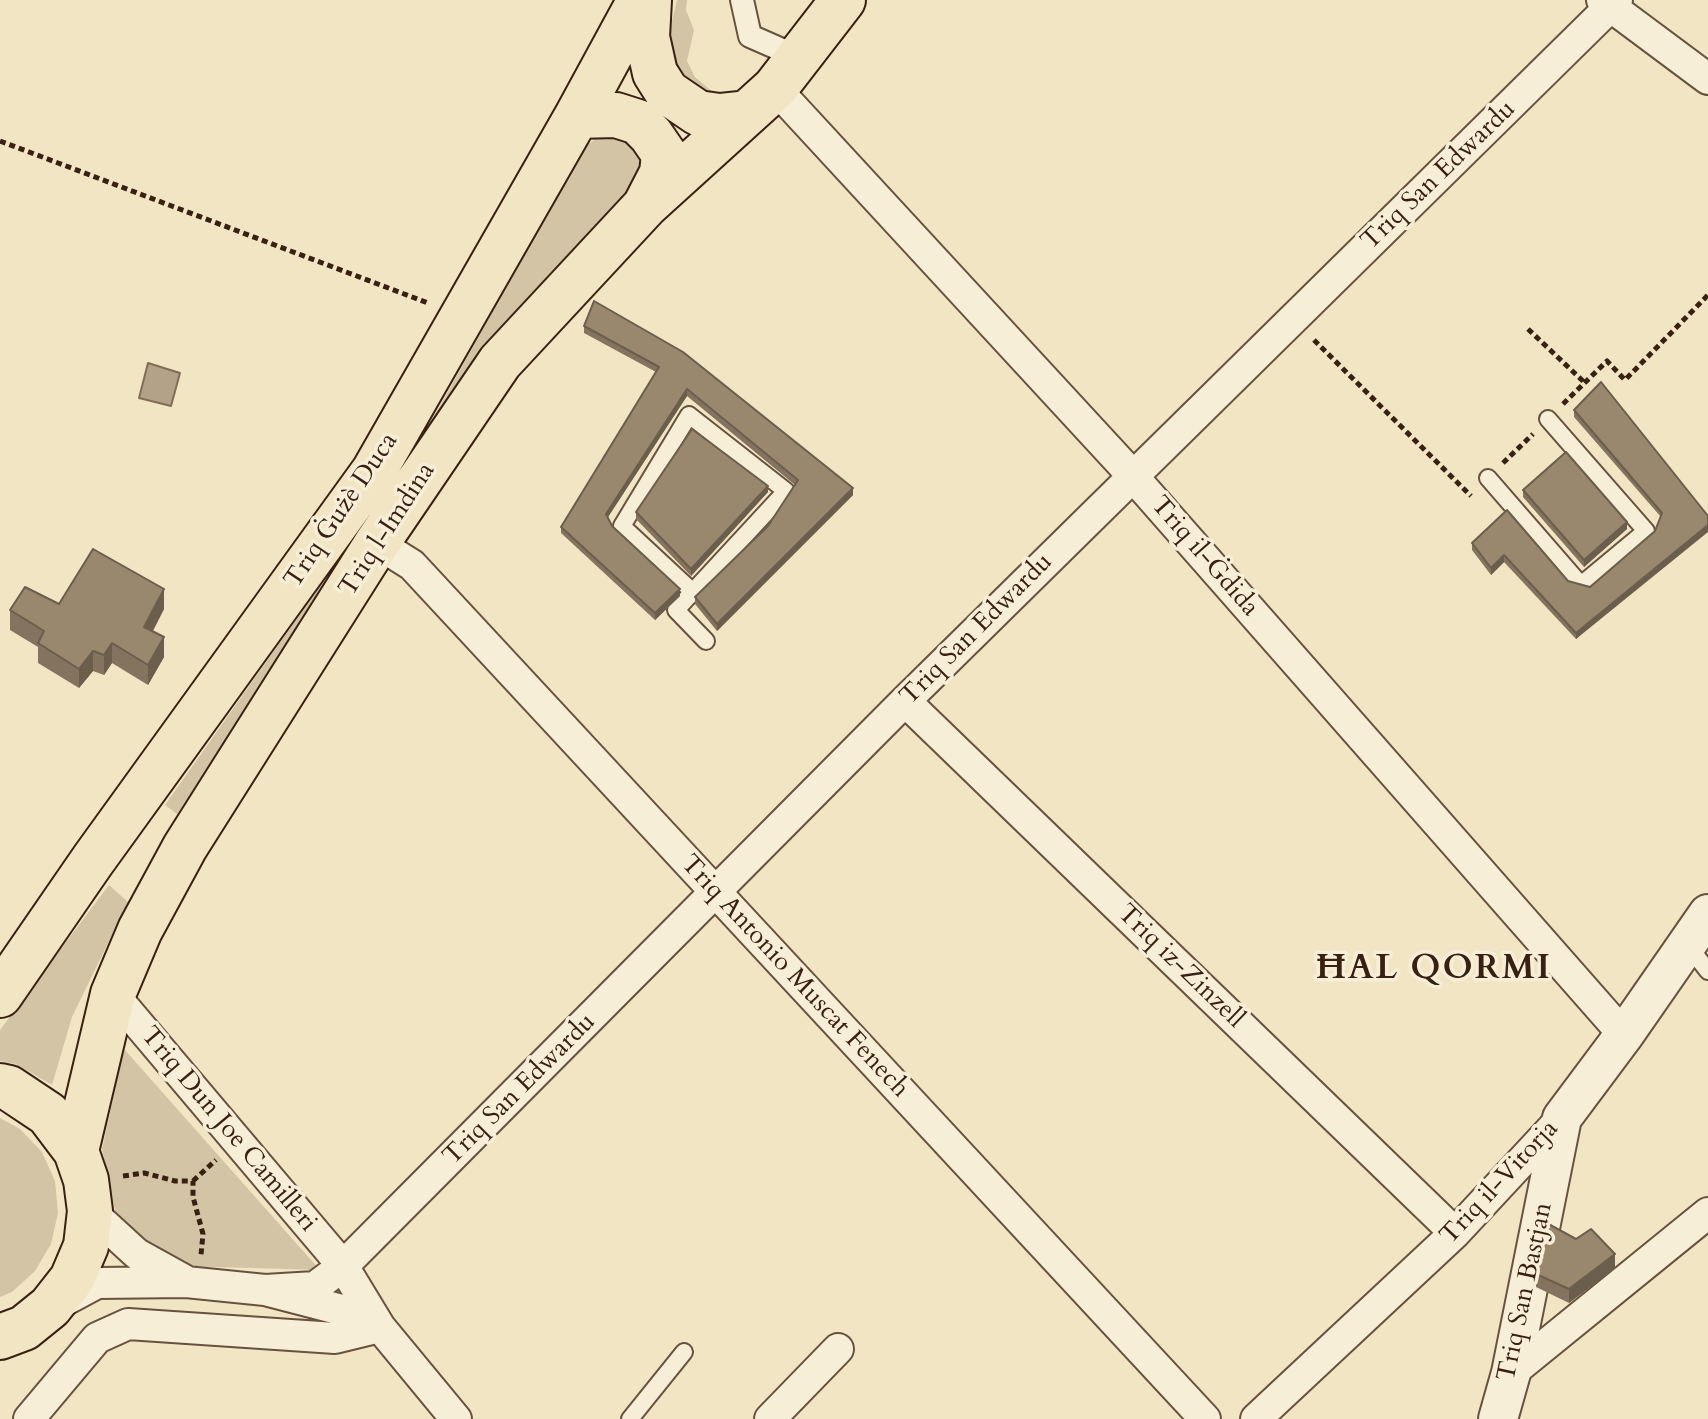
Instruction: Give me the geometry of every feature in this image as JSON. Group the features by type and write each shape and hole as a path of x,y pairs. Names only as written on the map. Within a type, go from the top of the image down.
{"highway":[{"name":"Triq Ġużè Duca","path":"0,995 93,860 374,471 640,0"},
{"path":"649,0 647,37 655,73 667,92 698,113 719,116 773,86"},
{"name":"Triq l-Imdina","path":"0,1371 25,1324 72,1279 86,1246 84,1181 113,994 140,930 185,847 377,543 500,362 646,205 773,86 843,0"},
{"path":"577,116 616,115 638,122 651,135 664,154 662,173 646,205"},
{"path":"0,1086 9,1088 48,1114 84,1181"}],"street":[{"path":"742,0 750,36 773,86"},
{"path":"1610,2 1708,79"},
{"name":"Triq San Edwardu","path":"265,1290 315,1287 343,1266 905,701 1610,2"},
{"name":"Triq il-Ġdida","path":"773,86 1133,476 1624,1035"},
{"name":"Triq Antonio Muscat Fenech","path":"377,543 412,565 1205,1419"},
{"name":"Triq iz-Zinzell","path":"905,701 1455,1233"},
{"name":"Triq il-Vitorja","path":"1256,1419 1455,1233 1562,1118 1624,1035 1701,943"},
{"name":"Triq Dun Joe Camilleri","path":"113,994 343,1266 380,1327 456,1419"},
{"name":"Triq San Bastjan","path":"1498,1419 1511,1373 1562,1118"},
{"path":"84,1181 137,1254 192,1282"},
{"path":"1511,1373 1708,1213"},
{"path":"25,1324 97,1283 192,1282 265,1290 338,1309 380,1327"},
{"path":"29,1419 97,1338 128,1324 335,1338 380,1327"},
{"path":"770,1419 838,1349"}],"lane":[{"path":"693,592 622,526 689,415 786,491 693,592 676,610 706,641"},
{"path":"1488,478 1581,585 1646,531 1548,419"},
{"path":"630,1419 684,1352"}],"path":[{"path":"0,141 463,316"},
{"path":"1292,318 1470,496 1607,361 1625,380 1708,295"},
{"path":"1528,329 1585,383"},
{"path":"84,1181 144,1173 175,1181 193,1181 193,1197 203,1234 192,1282"}],"shaded area":[{"path":"677,0 687,0 686,10 694,30 687,61 695,77 727,104 672,79 668,38"},
{"path":"598,137 620,137 635,148 641,164 640,182 313,607 177,814 165,805 375,508 441,404 585,147"},
{"path":"148,363 180,373 171,406 139,398"},
{"path":"109,885 128,902 72,1017 52,1085 16,1064 0,1061 0,1030"},
{"path":"124,1049 320,1270 177,1266 143,1247 116,1215 102,1149"},
{"path":"0,1118 20,1129 42,1152 55,1181 58,1213 51,1244 35,1271 12,1292 0,1297"}],"building":[{"path":"594,301 683,352 853,488 717,624 695,597 768,526 798,480 687,389 606,514 612,526 680,589 655,613 561,527 659,367 584,326"},
{"path":"1601,382 1708,516 1708,525 1576,633 1504,555 1491,568 1472,543 1507,510 1568,581 1590,587 1655,531 1662,513 1574,410"},
{"path":"692,429 768,486 691,569 636,512"},
{"path":"1566,452 1627,522 1584,560 1523,490"},
{"path":"93,549 164,589 144,627 164,637 148,665 112,643 104,655 93,651 79,669 38,643 44,631 10,610 25,587 59,604"},
{"path":"1543,1221 1576,1239 1591,1229 1615,1254 1569,1289 1536,1274"}],"district":[{"name":"ĦAL QORMI","path":"1434,970"}]}
